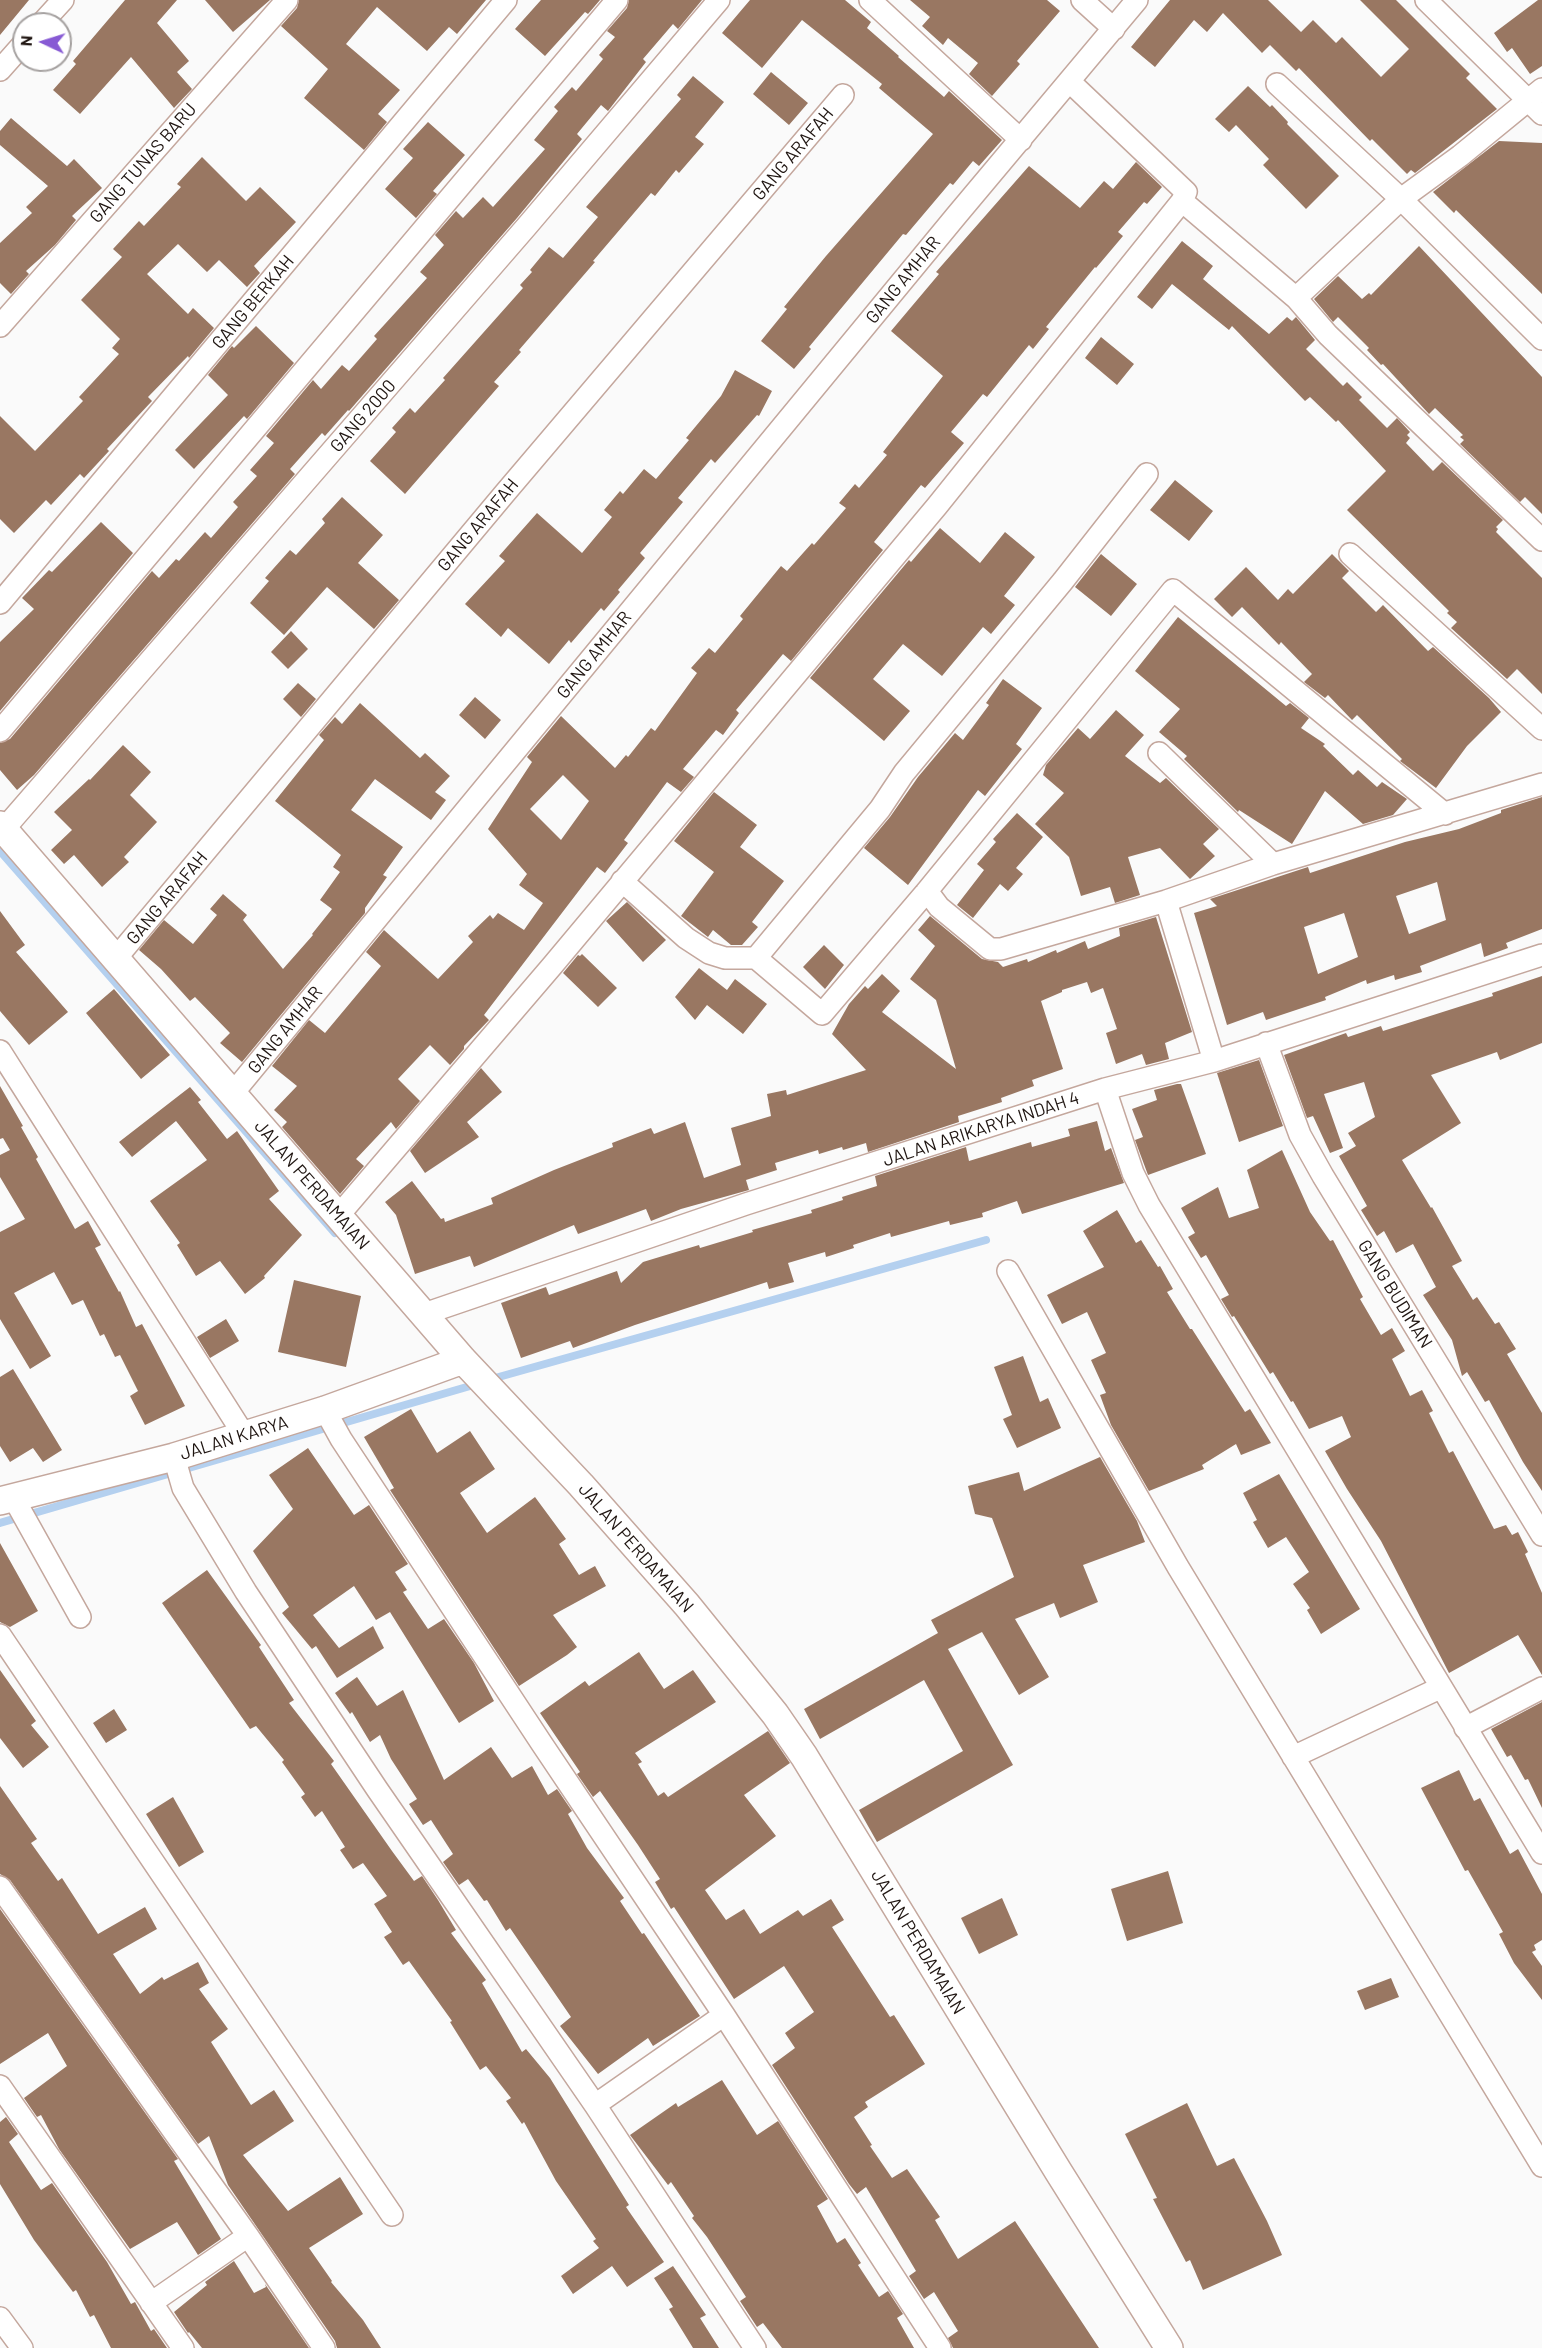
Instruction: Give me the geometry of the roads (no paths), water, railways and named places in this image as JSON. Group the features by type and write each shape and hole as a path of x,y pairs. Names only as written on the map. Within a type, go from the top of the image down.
{"street":[{"path":"52,12 63,0"},
{"name":"GANG TUNAS BARU","path":"0,326 287,0"},
{"name":"GANG BERKAH","path":"0,603 506,0"},
{"path":"0,731 616,0"},
{"name":"GANG 2000","path":"2,827 527,226 719,0"},
{"path":"870,0 1021,140"},
{"path":"1082,0 1114,29"},
{"name":"GANG AMHAR","path":"233,1093 956,216 1137,0"},
{"path":"1296,298 1401,199 1537,101 1426,0"},
{"path":"0,69 12,56"},
{"path":"338,1216 552,966 937,506 1182,201 1186,192 1070,82"},
{"path":"1277,84 1401,199 1542,339"},
{"name":"GANG ARAFAH","path":"117,957 505,493 843,95"},
{"path":"1182,201 1296,298 1328,335 1542,540"},
{"path":"756,958 880,809 904,773 1063,581 1147,474"},
{"path":"1350,554 1542,729"},
{"path":"621,881 686,938 709,953 725,958 756,958 822,1014 927,891 1173,590 1445,814"},
{"path":"1159,753 1273,864"},
{"path":"927,891 939,907 994,950 1166,901 1273,864 1542,784"},
{"name":"JALAN PERDAMAIAN","path":"2,827 424,1314 457,1363 490,1387 687,1605 781,1723 804,1756 1169,2348"},
{"path":"1166,901 1214,1061"},
{"name":"JALAN ARIKARYA INDAH 4","path":"424,1314 746,1204 1105,1089 1214,1061 1542,955"},
{"name":"GANG BUDIMAN","path":"1266,1043 1300,1135 1323,1176 1542,1535"},
{"path":"0,1051 244,1435"},
{"path":"1105,1089 1123,1144 1149,1205 1542,1853"},
{"path":"1008,1272 1178,1567 1542,2166"},
{"name":"JALAN KARYA","path":"7,1499 176,1461 244,1435 332,1423 457,1363"},
{"path":"332,1423 724,2015 940,2348"},
{"path":"176,1461 183,1488 246,1592 377,1789 595,2105 755,2348"},
{"path":"7,1499 80,1617"},
{"path":"0,1635 392,2215"},
{"path":"1293,1756 1440,1688"},
{"path":"1465,1728 1542,1688"},
{"path":"0,1887 248,2236 324,2348"},
{"path":"595,2105 724,2015"},
{"path":"0,2086 183,2348"},
{"path":"151,2303 248,2236"},
{"path":"0,2318 22,2348"}],"waterway":[{"path":"0,851 335,1233"},
{"path":"488,1380 986,1240"},
{"path":"0,1523 477,1384"}]}
